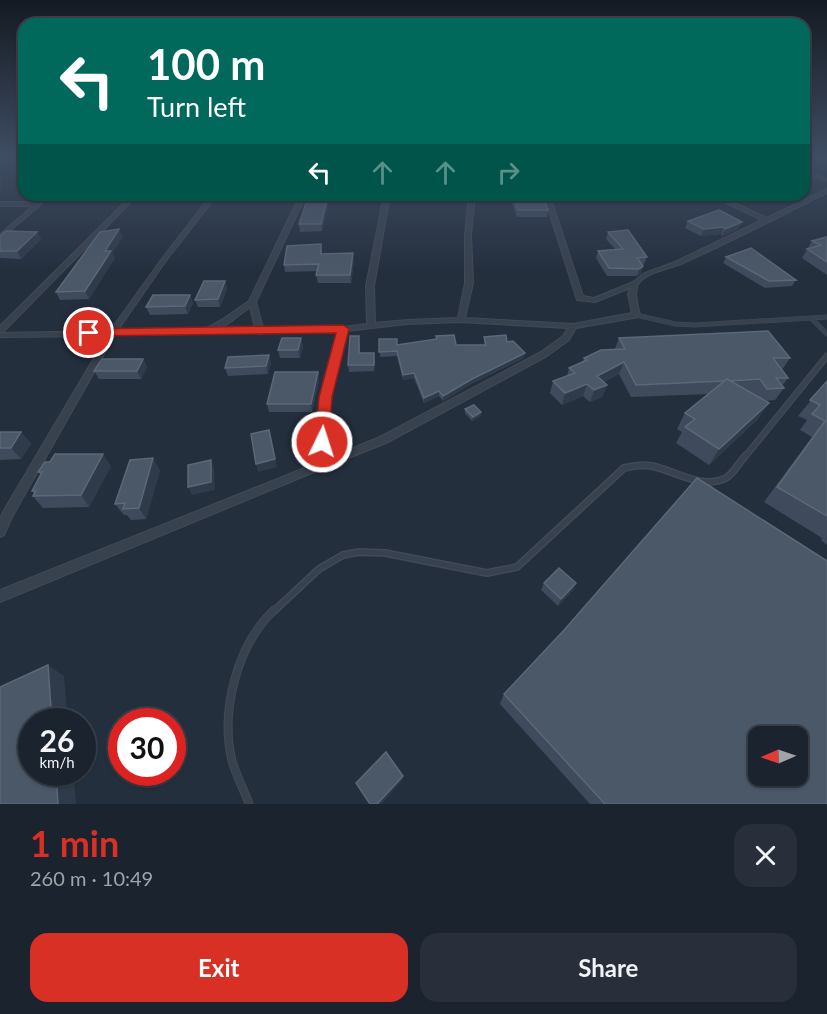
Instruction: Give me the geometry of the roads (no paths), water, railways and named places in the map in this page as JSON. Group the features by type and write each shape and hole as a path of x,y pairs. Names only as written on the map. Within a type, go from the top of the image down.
{"street":[{"path":"0,237 42,201"},
{"path":"0,330 129,201"},
{"path":"0,532 13,505 113,332 209,201"},
{"path":"205,332 252,303 300,201"},
{"path":"370,325 370,286 386,201"},
{"path":"461,320 469,283 468,235 471,201"},
{"path":"725,201 767,220"},
{"path":"549,202 580,298 595,300 806,201"},
{"path":"0,204 38,204"},
{"path":"0,335 260,332 343,329 370,325 461,320 573,326 636,315 632,294 635,283"},
{"path":"252,303 260,332"},
{"path":"0,596 383,440 544,354 566,338 573,326"},
{"path":"342,458 324,447 321,435 326,397 343,329"}],"lane":[{"path":"636,315 675,324 694,325 827,317"},
{"path":"812,319 827,334"},
{"path":"249,804 232,760 228,705 246,647 265,619 319,569 343,555 359,552 385,553 487,573 517,567 624,468 634,464 654,466 695,481 718,482 728,477 827,356"}]}
